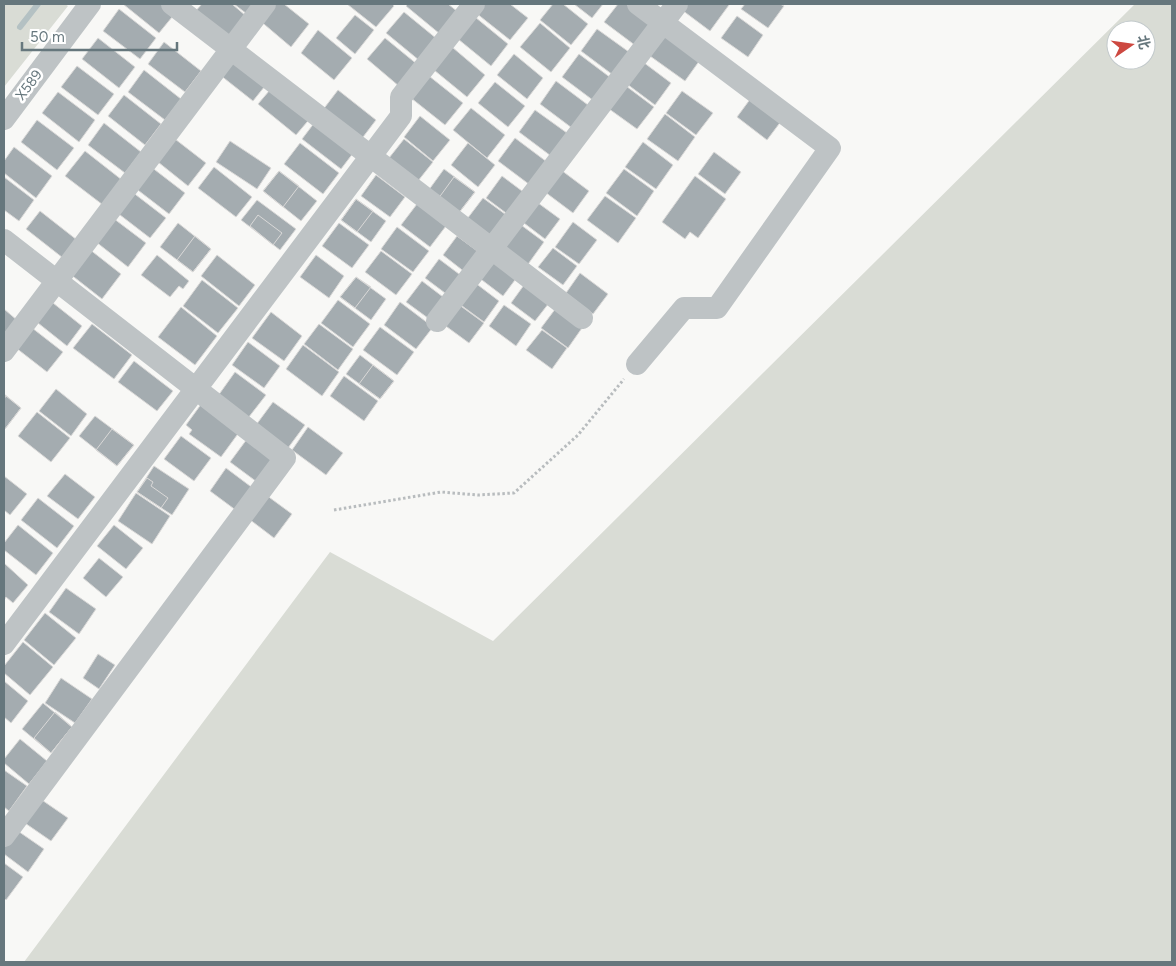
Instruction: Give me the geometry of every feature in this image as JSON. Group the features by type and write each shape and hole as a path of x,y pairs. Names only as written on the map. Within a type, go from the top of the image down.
{"street":[{"name":"X589","path":"4,119 90,4"},
{"path":"172,4 582,318"},
{"path":"4,351 265,4"},
{"path":"4,644 401,116 401,97 474,4"},
{"path":"637,364 684,308 716,308 830,148 638,4"},
{"path":"437,321 677,4"},
{"path":"4,240 285,458 4,836"}],"path":[{"path":"334,510 441,492 478,495 514,493 578,435 637,364"}],"shaded area":[{"path":"4,4 65,4 68,6 4,87"},
{"path":"1135,4 1172,4 1172,962 24,962 330,552 493,641 1106,33 1106,70 1156,70 1156,20 1119,20"}],"building":[{"path":"123,4 168,4 177,11 159,33"},
{"path":"202,4 232,4 246,16 225,42 192,15"},
{"path":"234,4 255,4 247,14"},
{"path":"271,4 284,4 309,24 291,47 258,19"},
{"path":"347,4 392,4 394,6 376,27"},
{"path":"408,4 448,4 458,12 440,34 406,6"},
{"path":"483,4 510,4 528,18 510,40 476,13"},
{"path":"553,4 563,4 588,24 571,45 540,20"},
{"path":"574,4 603,4 592,18"},
{"path":"618,4 626,4 653,24 636,46 604,22"},
{"path":"687,4 729,5 710,31 682,10"},
{"path":"745,4 780,4 784,6 768,28 741,9"},
{"path":"119,9 156,38 140,59 103,31"},
{"path":"404,12 437,39 420,61 386,33"},
{"path":"355,15 374,30 355,54 336,38"},
{"path":"737,16 763,35 748,57 721,38"},
{"path":"475,17 508,44 491,66 458,39"},
{"path":"540,23 570,48 551,72 520,47"},
{"path":"597,29 629,52 613,75 581,51"},
{"path":"318,30 352,58 334,80 301,53"},
{"path":"666,34 700,60 685,81 650,56"},
{"path":"98,38 135,67 119,88 82,59"},
{"path":"385,38 418,65 400,87 367,59"},
{"path":"164,42 201,71 185,92 148,64"},
{"path":"452,47 485,75 467,97 434,70"},
{"path":"231,50 269,81 253,101 215,71"},
{"path":"514,54 543,78 527,99 497,75"},
{"path":"579,54 611,78 594,101 562,77"},
{"path":"639,59 671,83 655,105 623,81"},
{"path":"77,66 114,94 98,115 61,87"},
{"path":"144,70 181,99 165,120 128,92"},
{"path":"429,76 463,103 445,125 411,98"},
{"path":"556,81 588,105 572,128 540,104"},
{"path":"495,82 525,106 508,127 478,103"},
{"path":"622,83 654,107 637,129 605,106"},
{"path":"275,84 313,115 296,135 258,104"},
{"path":"338,90 376,120 360,141 322,111"},
{"path":"682,91 713,113 696,135 666,113"},
{"path":"58,92 95,120 79,142 42,113"},
{"path":"124,95 161,124 145,145 108,116"},
{"path":"751,98 782,120 767,140 737,117"},
{"path":"471,108 505,135 487,158 453,130"},
{"path":"535,110 567,133 551,156 519,132"},
{"path":"665,114 695,137 678,161 647,139"},
{"path":"420,116 450,140 433,161 404,137"},
{"path":"318,118 357,148 341,169 302,139"},
{"path":"37,120 74,148 57,170 21,142"},
{"path":"104,123 141,152 125,173 88,145"},
{"path":"515,138 547,162 530,185 498,161"},
{"path":"175,139 206,163 188,186 158,162"},
{"path":"404,139 433,162 414,186 385,163"},
{"path":"230,141 271,168 257,189 216,162"},
{"path":"643,142 673,165 656,189 625,167"},
{"path":"300,143 339,173 323,194 284,164"},
{"path":"468,143 495,165 478,187 451,165"},
{"path":"14,147 52,176 36,198 4,173 4,161"},
{"path":"85,151 122,180 103,205 65,176"},
{"path":"714,152 741,172 725,194 698,174"},
{"path":"146,163 185,193 169,214 130,184"},
{"path":"214,167 252,197 236,217 198,188"},
{"path":"557,167 589,191 573,213 541,189"},
{"path":"444,169 475,192 458,214 428,191"},
{"path":"624,169 654,191 637,216 606,193"},
{"path":"279,171 299,186 283,207 263,191"},
{"path":"279,171 317,201 301,221 263,191"},
{"path":"376,175 405,197 390,217 361,196"},
{"path":"502,176 526,194 510,216 486,198"},
{"path":"695,176 726,199 698,238 690,232 685,239 662,222"},
{"path":"4,177 34,200 19,221 4,210"},
{"path":"454,177 475,192 458,214 438,199"},
{"path":"127,188 166,218 150,238 111,208"},
{"path":"605,196 636,218 618,243 587,220"},
{"path":"483,198 509,217 494,238 467,219"},
{"path":"356,199 373,211 357,232 341,220"},
{"path":"356,199 386,221 371,242 341,220"},
{"path":"257,200 296,229 280,250 241,220"},
{"path":"534,200 560,219 545,239 520,220"},
{"path":"417,204 446,226 430,247 401,225"},
{"path":"40,211 77,240 63,258 26,229"},
{"path":"109,215 146,243 128,267 91,238"},
{"path":"258,215 282,233 273,245 250,226"},
{"path":"517,222 544,242 526,267 498,247"},
{"path":"573,222 597,240 579,264 555,247"},
{"path":"178,223 211,249 193,272 160,247"},
{"path":"339,223 369,245 352,268 322,246"},
{"path":"397,227 429,251 413,272 381,249"},
{"path":"195,236 211,249 193,272 177,260"},
{"path":"457,236 480,253 466,273 443,255"},
{"path":"84,245 121,274 102,299 65,270"},
{"path":"553,248 577,266 563,285 538,267"},
{"path":"381,251 412,274 396,295 365,272"},
{"path":"157,255 189,281 183,289 179,286 170,297 141,275"},
{"path":"217,255 255,285 239,306 201,276"},
{"path":"316,255 344,276 329,298 300,277"},
{"path":"492,257 518,276 503,296 478,277"},
{"path":"439,259 463,277 449,296 425,278"},
{"path":"580,273 608,294 593,314 566,293"},
{"path":"356,277 371,287 355,308 340,297"},
{"path":"356,277 386,299 371,320 340,297"},
{"path":"202,280 238,308 218,333 183,306"},
{"path":"422,281 447,300 432,321 406,302"},
{"path":"474,282 499,301 484,322 458,303"},
{"path":"524,285 549,303 535,321 511,303"},
{"path":"48,299 82,326 67,346 33,319"},
{"path":"338,300 370,324 353,347 321,323"},
{"path":"400,302 433,327 416,349 384,325"},
{"path":"458,304 484,323 469,343 443,324"},
{"path":"504,305 531,324 516,346 489,326"},
{"path":"181,307 217,336 195,365 158,337"},
{"path":"556,308 582,328 568,348 541,328"},
{"path":"4,309 18,321 4,340"},
{"path":"271,312 302,336 284,361 252,338"},
{"path":"27,324 63,352 47,372 11,344"},
{"path":"92,324 132,355 114,379 73,348"},
{"path":"319,324 353,349 338,370 304,344"},
{"path":"380,327 414,352 397,375 363,350"},
{"path":"542,330 567,348 552,369 526,350"},
{"path":"248,342 280,366 264,388 232,365"},
{"path":"303,345 339,372 322,396 286,369"},
{"path":"360,355 394,381 380,399 346,374"},
{"path":"134,361 173,391 157,411 118,382"},
{"path":"373,365 394,381 380,399 359,384"},
{"path":"235,372 266,395 245,422 215,400"},
{"path":"344,376 378,401 364,421 330,396"},
{"path":"56,389 87,414 71,436 39,411"},
{"path":"4,394 21,408 5,429 4,427"},
{"path":"6,396 21,408 5,429 4,399"},
{"path":"273,402 305,425 288,448 256,425"},
{"path":"202,403 240,431 221,457 189,434 192,430 186,425"},
{"path":"37,412 70,438 51,462 18,436"},
{"path":"95,416 134,445 117,466 79,436"},
{"path":"308,427 343,453 326,475 292,450"},
{"path":"112,429 134,445 117,466 96,450"},
{"path":"181,436 211,458 194,481 164,459"},
{"path":"247,439 278,461 261,485 230,462"},
{"path":"154,466 189,489 172,515 137,492"},
{"path":"226,468 258,492 241,514 210,491"},
{"path":"65,474 95,497 78,519 47,496"},
{"path":"4,476 27,494 10,515 4,510"},
{"path":"147,478 153,482 151,486 168,498 161,508 137,492"},
{"path":"262,492 292,514 274,538 245,516"},
{"path":"136,493 170,516 152,544 118,521"},
{"path":"38,498 74,526 57,548 21,520"},
{"path":"18,525 53,553 36,575 4,550 4,543"},
{"path":"114,525 143,548 126,569 97,546"},
{"path":"99,558 123,577 106,597 83,578"},
{"path":"4,563 28,585 13,603 6,597 4,600"},
{"path":"66,588 96,609 79,634 49,612"},
{"path":"45,613 76,638 54,665 24,640"},
{"path":"23,642 53,667 30,695 4,673 4,666"},
{"path":"98,654 115,665 99,689 83,678"},
{"path":"61,678 92,699 75,723 45,703"},
{"path":"4,681 28,701 11,723 4,717"},
{"path":"43,703 72,727 51,753 22,729"},
{"path":"55,712 72,727 51,753 34,738"},
{"path":"20,739 47,761 29,784 4,763 4,759"},
{"path":"4,770 27,786 9,811 4,807"},
{"path":"39,798 68,818 51,841 22,821"},
{"path":"15,829 44,849 28,872 4,854 4,845"},
{"path":"4,863 23,877 6,900 4,898"}],"waterway":[{"path":"20,27 38,4"}]}
